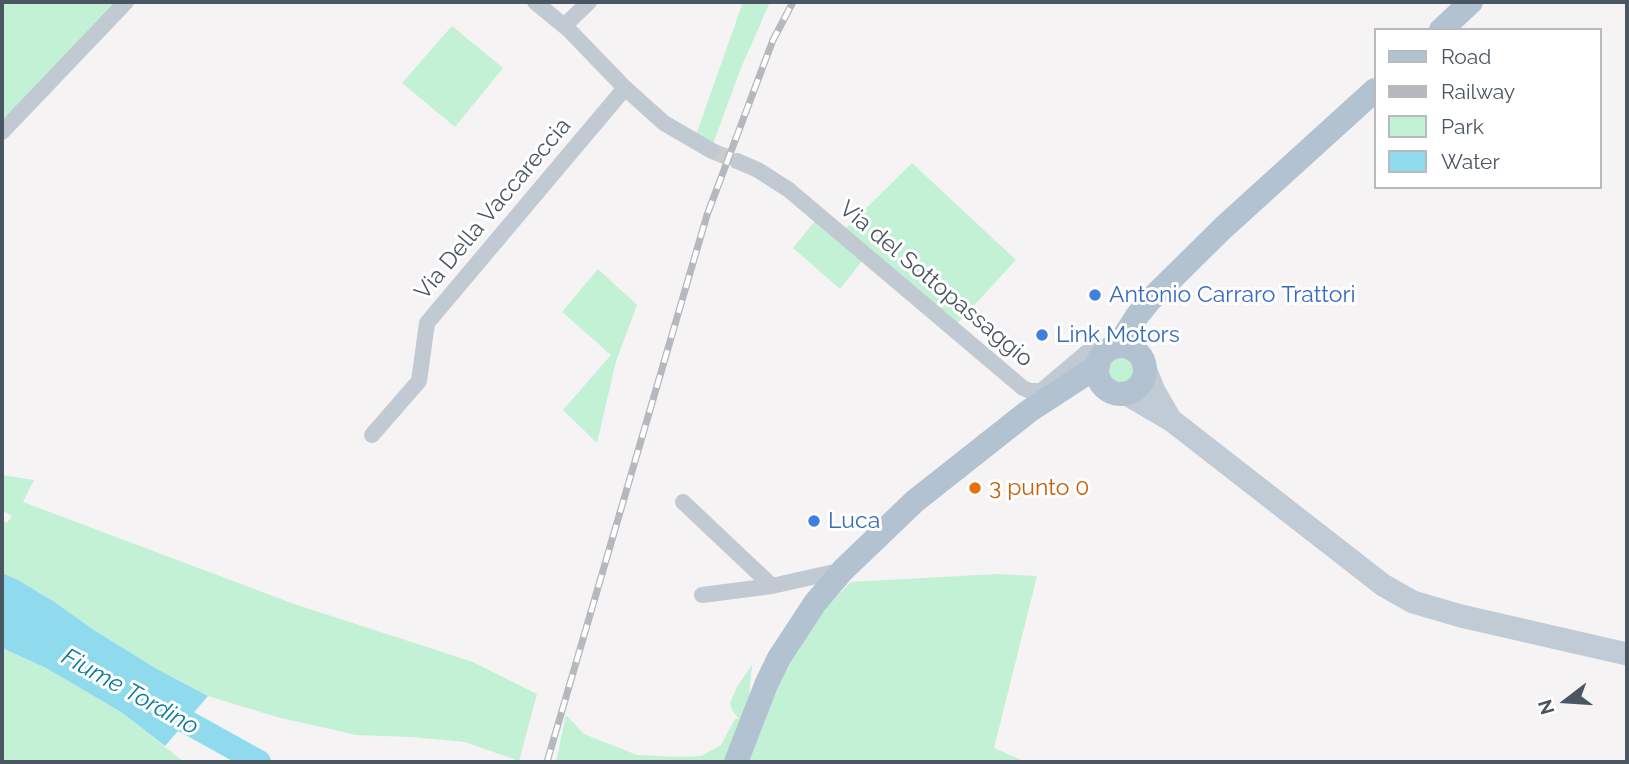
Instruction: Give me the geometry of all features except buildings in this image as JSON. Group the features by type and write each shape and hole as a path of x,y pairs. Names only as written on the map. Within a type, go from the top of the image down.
{"main road":[{"path":"1443,28 1471,2"},
{"path":"1374,91 1150,300 1106,355 1097,373 1101,383 1171,420 1383,586 1413,602 1461,616 1627,654"},
{"path":"1044,401 1086,393 1132,391 1142,380 1144,329 1150,300"},
{"path":"736,762 765,685 779,658 815,603 837,577 915,501 1029,411 1106,355 1132,349 1143,362 1154,391 1171,420"}],"street":[{"path":"2,132 126,2"},
{"path":"535,2 564,26 664,123 712,151"},
{"path":"564,26 589,2"},
{"name":"Via Della Vaccareccia","path":"372,435 419,381 427,323 625,88"},
{"name":"Via del Sottopassaggio","path":"737,161 758,170 789,190 1030,391 1041,391 1092,348 1106,355"},
{"path":"683,502 772,586"},
{"path":"702,595 837,577"}],"green space":[{"path":"2,2 119,2 2,126"},
{"path":"743,2 770,2 741,68 713,144 696,135"},
{"path":"452,26 503,68 455,127 402,83"},
{"path":"912,163 1016,260 955,326 842,232"},
{"path":"815,221 862,261 840,289 793,248"},
{"path":"598,269 637,305 616,361 597,443 563,410 611,355 562,312"},
{"path":"1123,350 1138,361 1137,379 1128,387 1116,387 1106,381 1103,375 1106,357"},
{"path":"2,475 34,480 23,502 294,604 473,662 537,694 519,761 465,742 356,735 277,717 208,696 157,669 53,601 2,573 2,520 7,523 12,516 2,510"},
{"path":"997,574 1037,576 994,748 1026,762 556,762 566,715 584,734 637,755 701,756 721,745 735,719 739,719 730,703 752,665 749,697 773,698 798,647 819,615 851,582"},
{"path":"2,648 46,668 121,712 184,762 2,762"}],"water":[{"path":"2,573 53,601 157,669 208,696 165,746 121,712 46,668 2,648"}],"waterway":[{"name":"Fiume Tordino","path":"158,706 259,762"}],"tunnel":[{"path":"712,151 737,161"}],"railway":[{"path":"547,762 707,215 773,40 793,2"}],"place":[{"name":"Antonio Carraro Trattori","path":"1095,295"},
{"name":"Link Motors","path":"1042,335"},
{"name":"3 punto 0","path":"975,488"},
{"name":"Luca","path":"814,521"}]}
